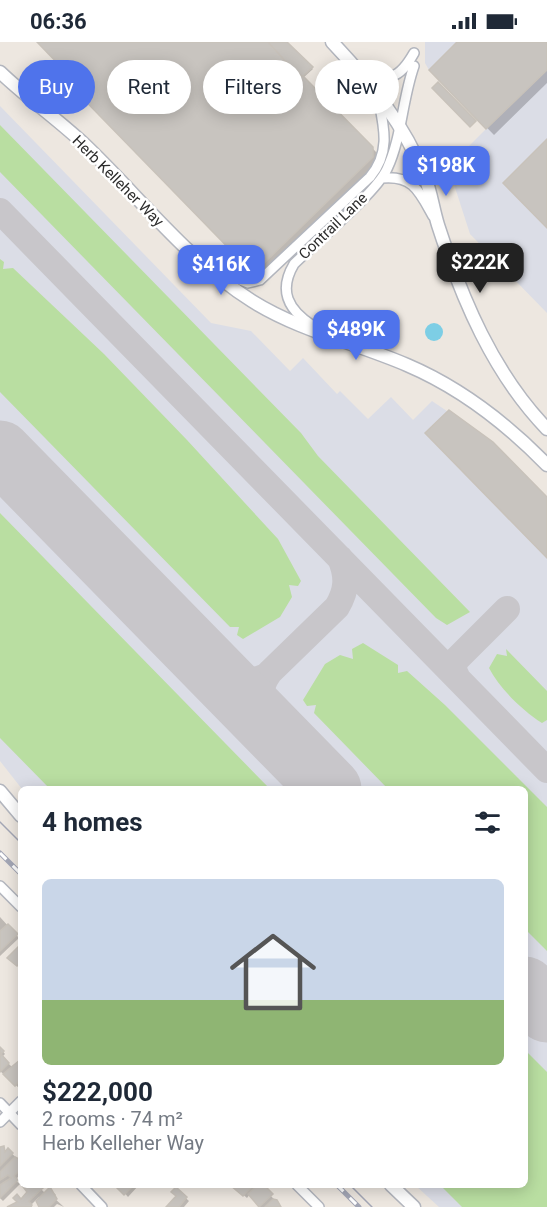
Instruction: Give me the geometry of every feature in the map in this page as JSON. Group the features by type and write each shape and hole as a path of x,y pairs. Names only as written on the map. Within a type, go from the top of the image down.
{"main road":[{"path":"332,42 348,60"},
{"name":"Herb Kelleher Way","path":"0,72 83,143 151,214 205,264 255,302 329,336 409,366 435,379 477,403 547,465"},
{"path":"391,114 424,176 463,292 488,349 511,386 547,429"},
{"path":"0,791 18,812"},
{"path":"394,1188 414,1207"}],"street":[{"path":"399,73 405,69 414,53"},
{"name":"Contrail Lane","path":"329,336 300,318 290,308 285,288 288,275 294,264 382,178 395,149 405,90 414,66"},
{"name":"Contrail Lane","path":"205,264 236,280 248,283 260,280 378,167 385,147 382,114"},
{"path":"382,178 397,177 412,184 439,226"},
{"path":"0,886 18,904"},
{"path":"0,1103 18,1122"},
{"path":"0,1122 18,1104"},
{"path":"84,1188 102,1207"},
{"path":"300,1188 319,1207"}],"shaded area":[{"path":"425,42 547,42 547,313 470,234 450,172 455,160 486,129 429,70 425,63"},
{"path":"0,106 211,323 251,331 290,371 303,358 337,394 340,391 368,419 391,397 413,420 432,401 493,442 547,497 547,1207 439,1207 418,1188 528,1188 528,786 20,786 0,761"}],"green space":[{"path":"0,125 301,433 318,456 470,612 447,625 436,618 0,172"},
{"path":"0,259 4,262 3,269 13,268 104,354 278,539 301,581 298,586 289,585 292,597 280,617 243,639 237,635 239,627 230,627 0,392"},
{"path":"0,513 267,786 47,786 0,738"},
{"path":"363,643 398,665 398,673 407,671 445,705 526,786 385,786 314,713 316,705 307,706 303,700 325,664 340,655 353,659 352,649"},
{"path":"506,649 547,691 547,720 542,723 512,698 489,668 497,654 507,656"},
{"path":"528,788 547,807 547,951 528,932"},
{"path":"528,1053 547,1072 547,1207 462,1207 443,1188 528,1188"}],"water":[{"path":"434,323 440,326 443,332 440,338 434,341 428,338 425,332 428,326"}],"building":[{"path":"37,42 268,42 284,60 203,60 203,114 303,114 303,76 315,88 315,114 340,114 373,147 373,157 258,269 248,268 95,111 95,60 54,60"},
{"path":"268,42 287,42 313,67 303,76 303,60 284,60"},
{"path":"457,42 547,42 547,70 486,129 429,70"},
{"path":"438,82 476,121 470,127 432,88"},
{"path":"547,139 547,228 503,183"},
{"path":"449,410 493,442 547,497 547,558 425,433"},
{"path":"8,924 18,934 0,951 0,931"},
{"path":"18,947 17,966 7,958"},
{"path":"0,1047 4,1051 1,1054 9,1063 0,1072"},
{"path":"18,1062 18,1082 15,1086 3,1074"},
{"path":"4,1146 5,1152 8,1148 13,1153 0,1166 0,1147"},
{"path":"15,1157 18,1158 18,1172 14,1176 18,1180 0,1198 0,1185 11,1178 8,1175 0,1180 0,1172"},
{"path":"24,1188 43,1188 29,1201 31,1207 7,1207 17,1202 13,1198 17,1194 21,1199 27,1192"},
{"path":"49,1188 57,1199 49,1207 39,1207 36,1201"},
{"path":"117,1188 131,1188 124,1195"},
{"path":"177,1188 187,1197 179,1207 166,1207 176,1196 171,1192"},
{"path":"234,1188 251,1188 243,1196"},
{"path":"254,1188 267,1188 273,1194 259,1207 248,1194"},
{"path":"273,1199 277,1200 281,1207 265,1207"}],"taxiway":[{"path":"0,211 547,770"},
{"path":"220,677 243,681 266,676 337,607 343,595 345,583 340,558"},
{"path":"458,679 454,670 455,661 507,609"},
{"path":"269,727 262,713 260,699 270,672"}],"runway":[{"path":"0,452 327,786"},
{"path":"528,991 547,1011"}],"tram line":[{"path":"0,822 18,840"},
{"path":"353,1188 372,1207"}],"railway":[{"path":"0,853 18,871"},
{"path":"340,1188 359,1207"}]}
